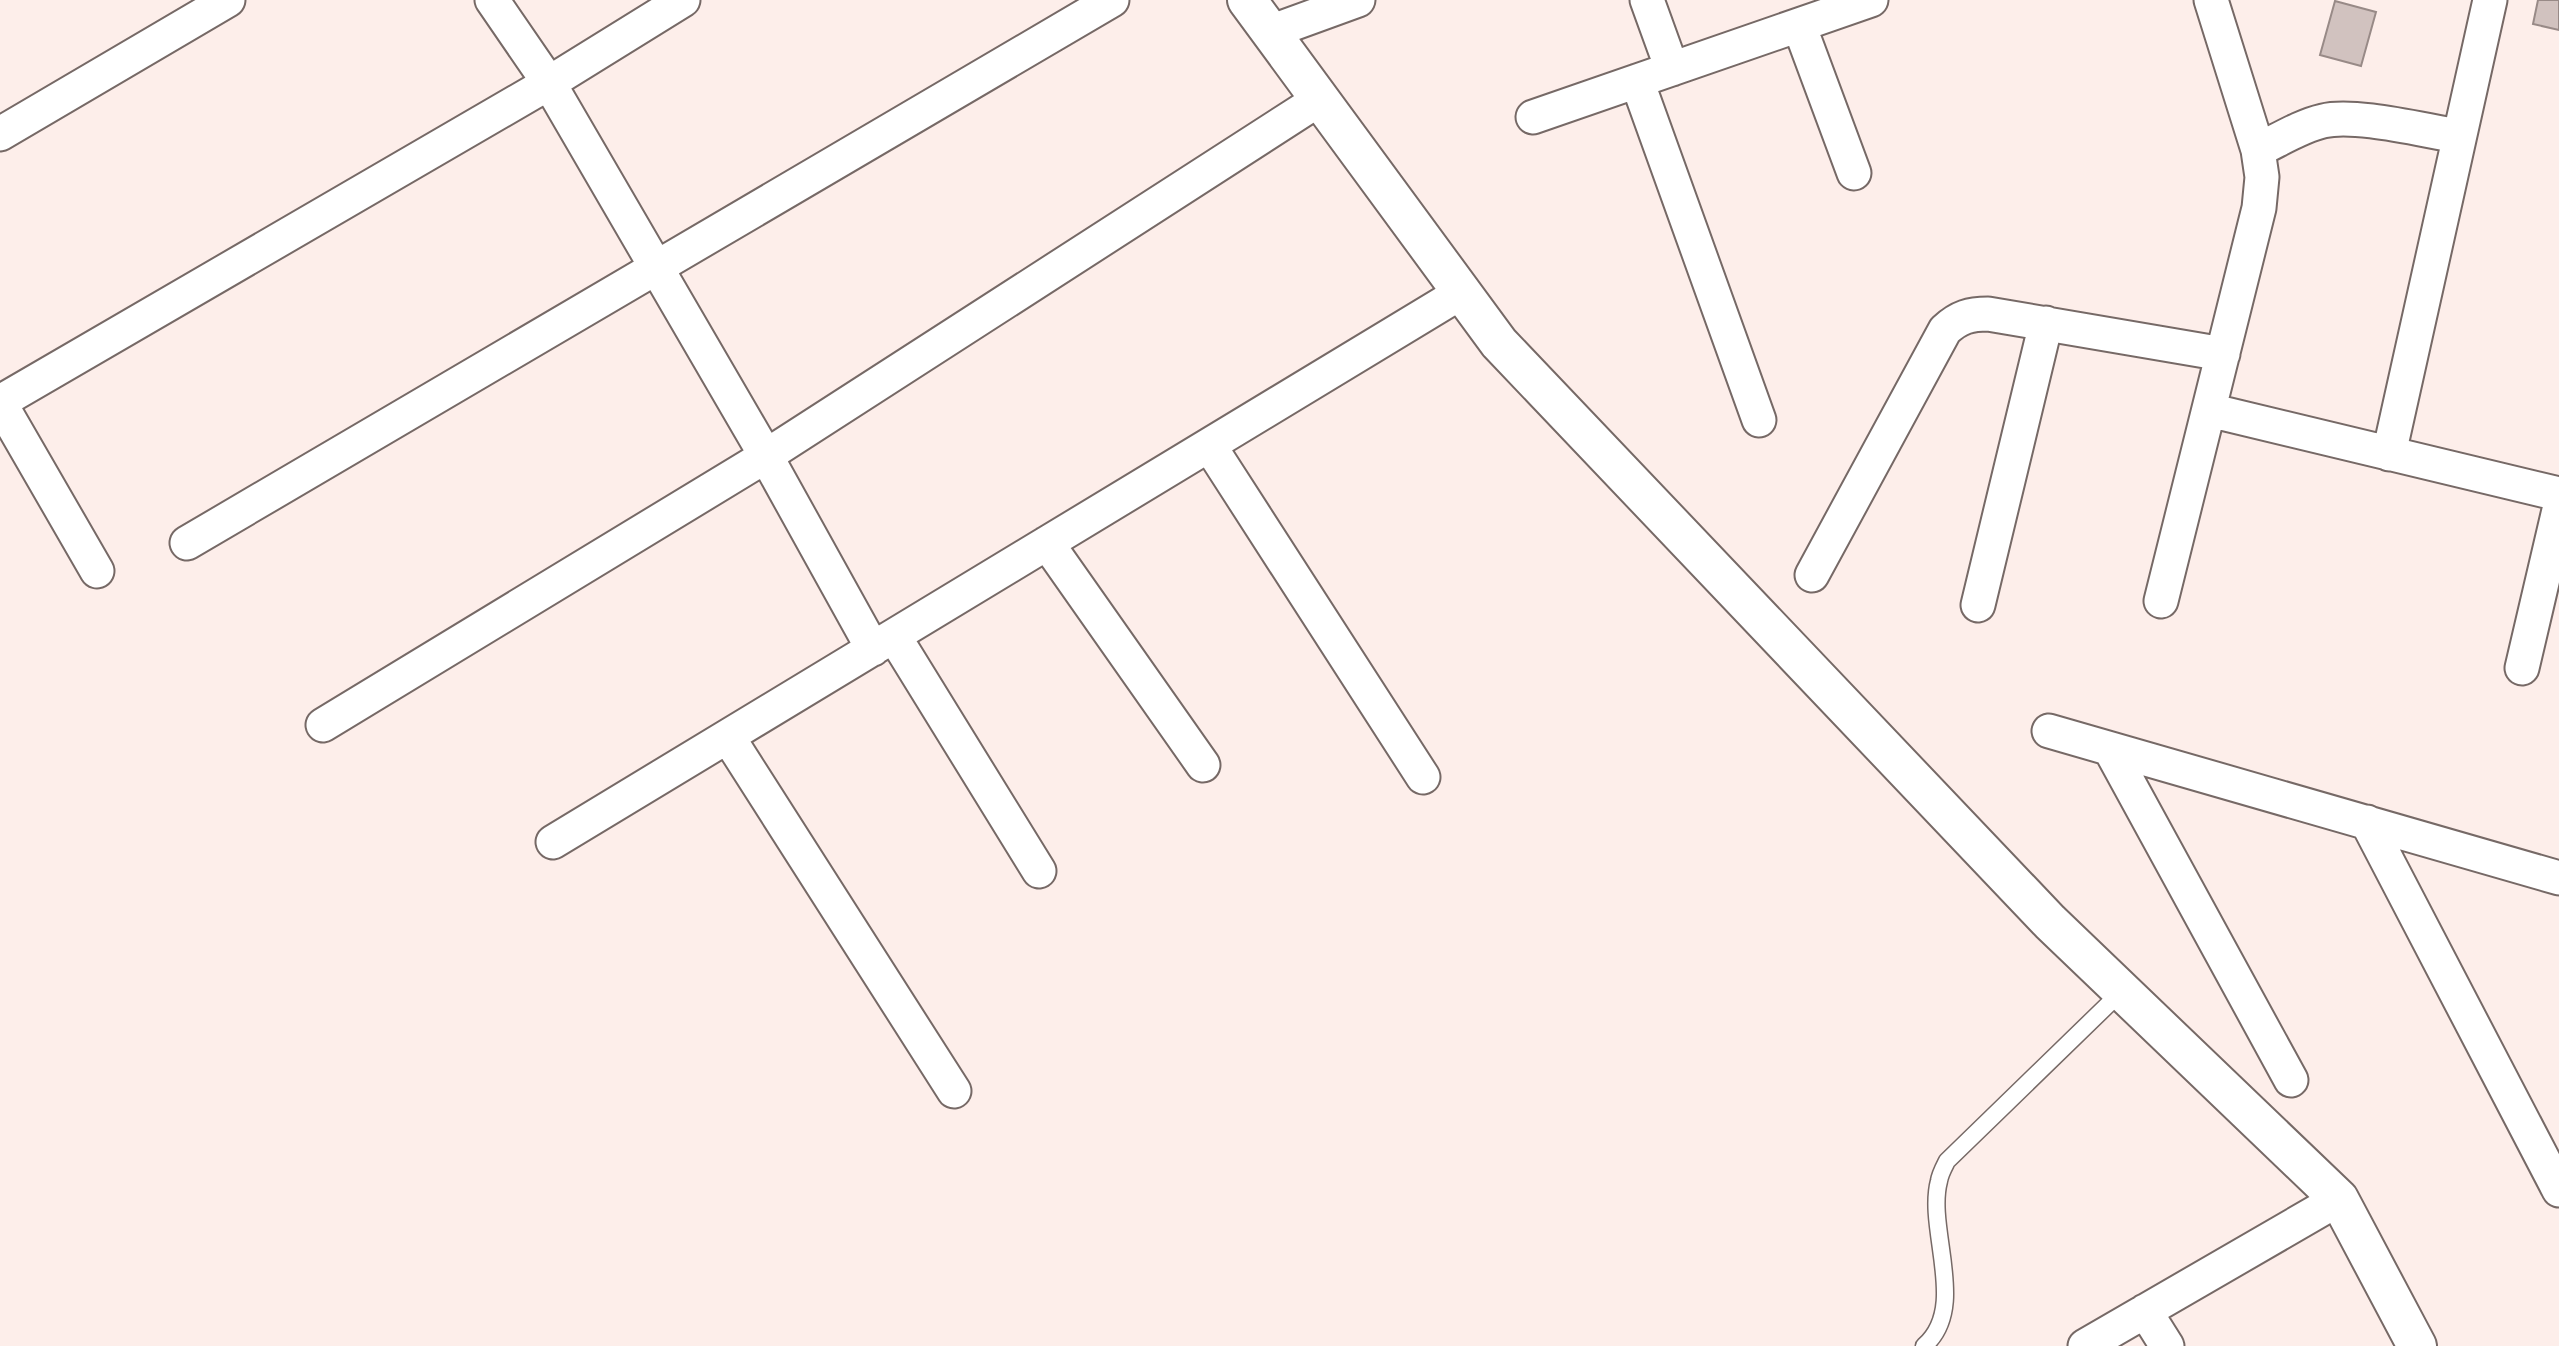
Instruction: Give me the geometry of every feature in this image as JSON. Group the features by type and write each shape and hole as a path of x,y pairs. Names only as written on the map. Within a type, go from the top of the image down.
{"street":[{"path":"0,134 228,0"},
{"path":"492,0 549,83 766,456 883,642 1039,871"},
{"path":"97,571 0,402 549,83 683,0"},
{"path":"187,543 1112,0"},
{"path":"1247,0 1499,343 2050,922 2339,1199 2417,1346"},
{"path":"1270,32 1358,0"},
{"path":"1647,0 1672,69"},
{"path":"1533,117 1871,0"},
{"path":"2161,601 2259,208 2262,177 2258,150 2211,0"},
{"path":"2389,454 2490,0"},
{"path":"1799,25 1854,173"},
{"path":"1637,81 1759,420"},
{"path":"323,726 766,456 1320,99"},
{"path":"2258,150 2325,120 2350,119 2459,136"},
{"path":"554,842 1462,292"},
{"path":"1812,575 1945,330 1957,319 1972,314 1988,314 2223,354"},
{"path":"1978,605 2046,323"},
{"path":"2209,410 2559,494"},
{"path":"1209,445 1423,778"},
{"path":"2522,668 2559,510"},
{"path":"1047,543 1203,765"},
{"path":"2049,731 2559,878"},
{"path":"728,737 954,1091"},
{"path":"2110,749 2291,1080"},
{"path":"2367,822 2559,1190"},
{"path":"2085,1346 2339,1199"},
{"path":"2145,1311 2166,1346"}],"lane":[{"path":"1924,1346 1930,1342 1941,1321 1946,1298 1937,1203 1938,1182 1947,1161 2122,991"}],"building":[{"path":"2538,0 2559,0 2559,30 2533,24"},
{"path":"2335,1 2376,12 2361,66 2320,55"}]}
